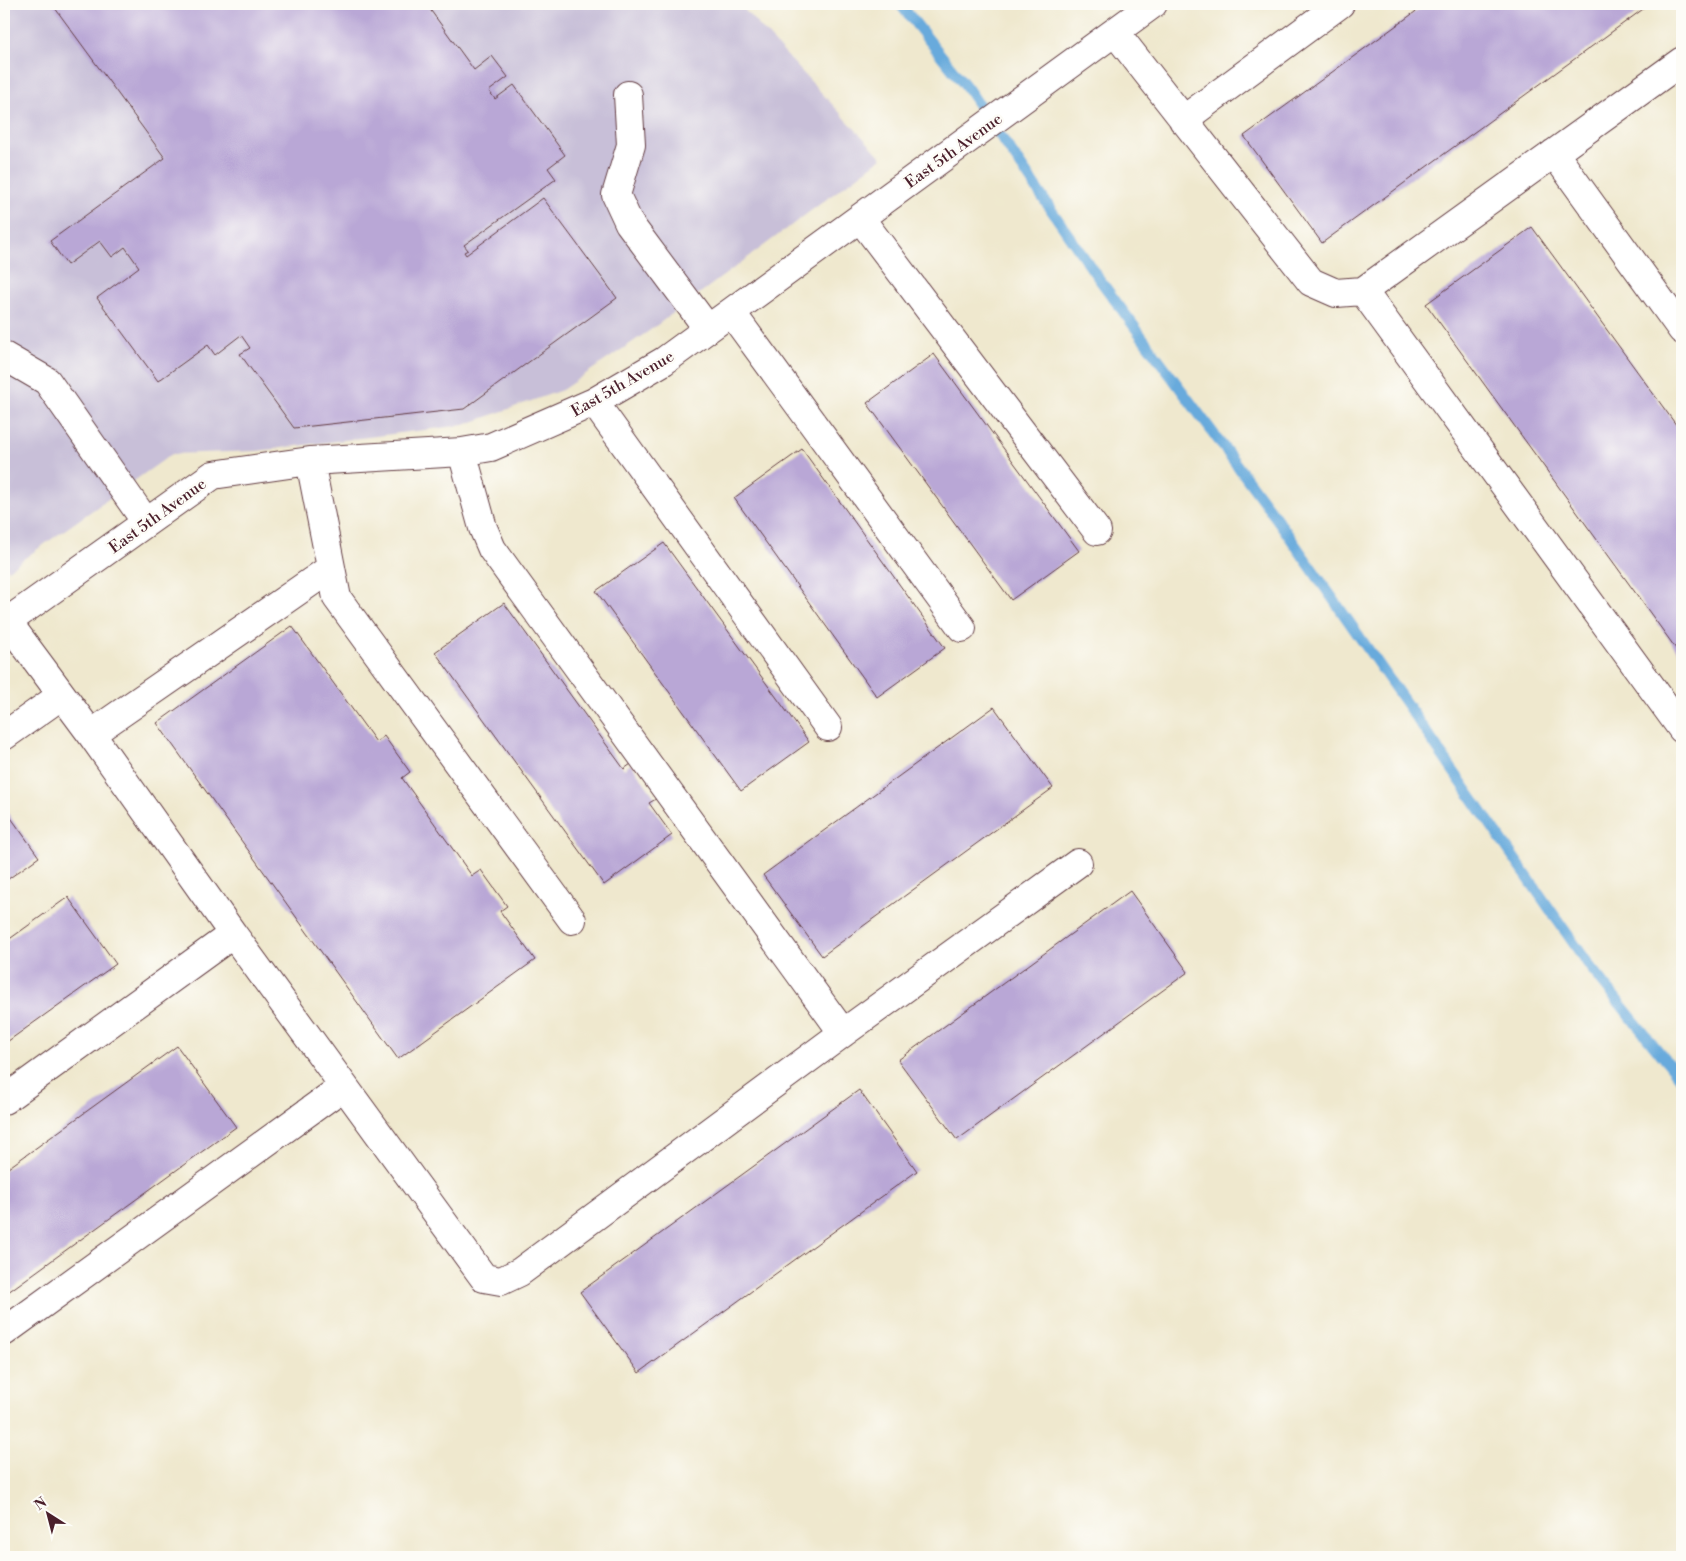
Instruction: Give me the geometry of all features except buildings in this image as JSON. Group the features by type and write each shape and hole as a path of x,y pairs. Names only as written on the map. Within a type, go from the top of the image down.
{"street":[{"name":"East 5th Avenue","path":"5,622 213,475 310,461 462,452 491,447 594,402 664,361 1153,4"},
{"path":"1183,120 1340,4"},
{"path":"1115,32 1310,282 1336,294 1363,291 1682,61"},
{"path":"628,95 631,145 616,195 629,224 708,329"},
{"path":"1554,154 1682,330"},
{"path":"860,218 1097,530"},
{"path":"1363,291 1682,729"},
{"path":"731,312 962,628"},
{"path":"4,356 47,381 146,522"},
{"path":"594,402 828,727"},
{"path":"462,452 483,528 492,549 843,1034"},
{"path":"310,461 338,598 572,920"},
{"path":"91,734 331,568"},
{"path":"5,622 91,734 233,934 484,1278 502,1280 520,1272 1078,863"},
{"path":"4,736 62,695"},
{"path":"4,1100 233,934"},
{"path":"4,1332 344,1086"}],"shaded area":[{"path":"4,4 739,4 882,158 649,331 562,390 464,425 257,451 172,454 8,570 4,563"}],"waterway":[{"path":"900,4 968,89 1094,272 1282,526 1591,968 1682,1080"}]}
